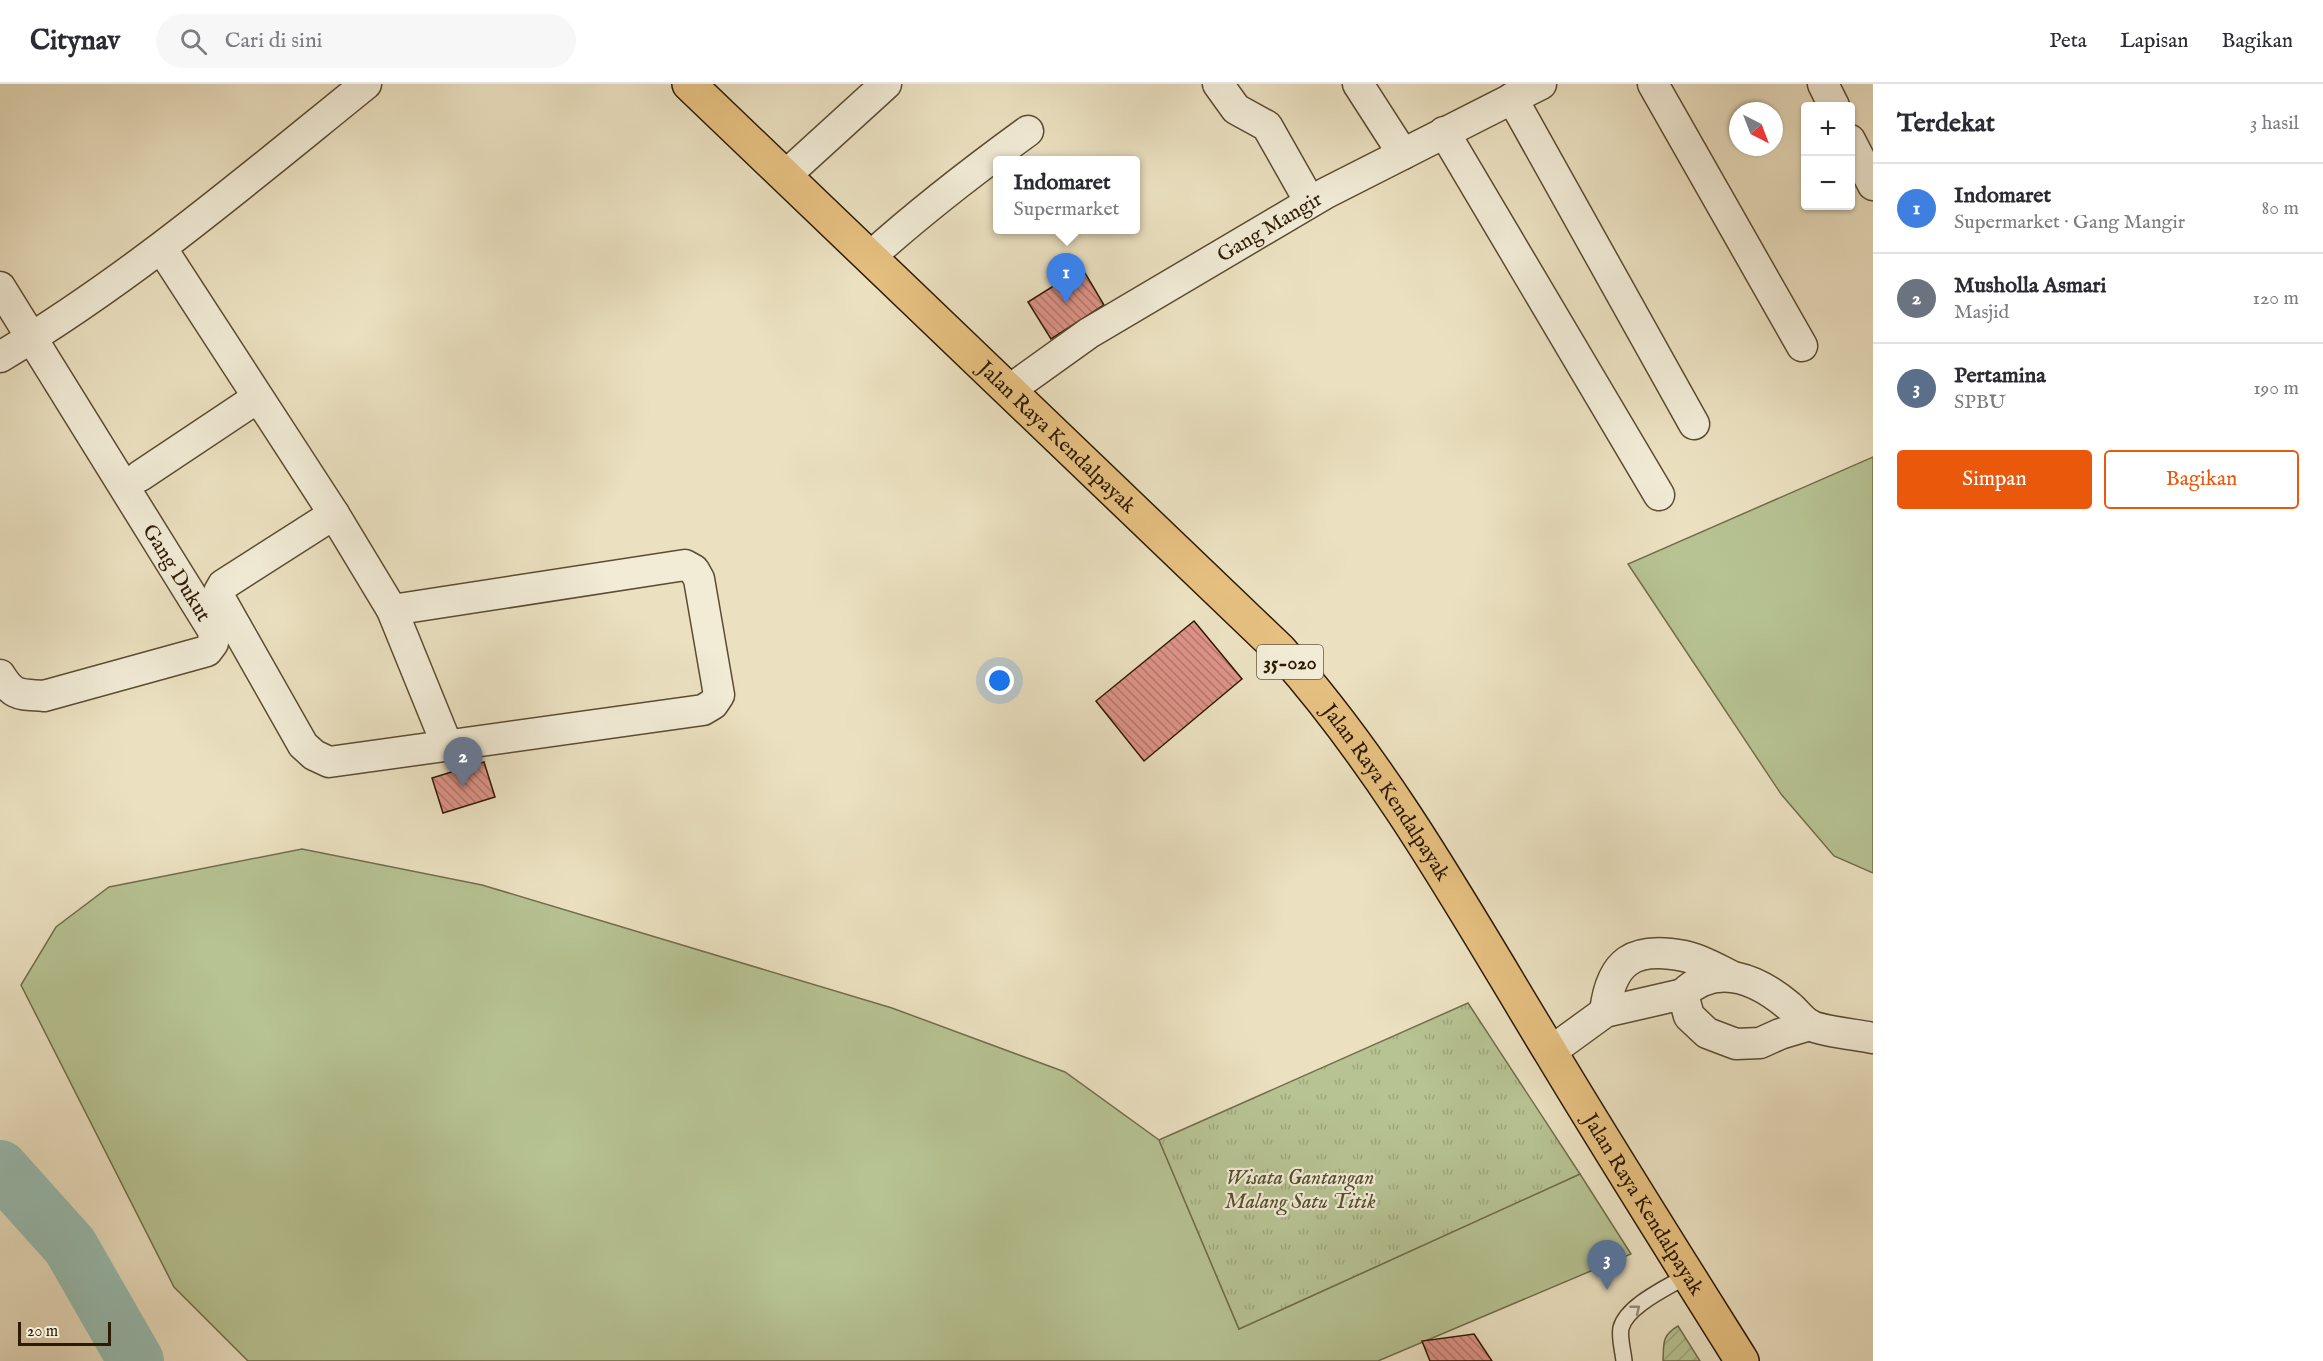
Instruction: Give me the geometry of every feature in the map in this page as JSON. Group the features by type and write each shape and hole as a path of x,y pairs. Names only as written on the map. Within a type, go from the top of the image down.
{"main road":[{"name":"Jalan Raya Kendalpayak","path":"689,84 1280,650 1319,694 1355,743 1450,885 1550,1052 1743,1361"}],"street":[{"path":"0,357 32,338 162,249 366,84"},
{"path":"785,176 885,84"},
{"path":"1218,84 1236,109 1267,126 1310,202"},
{"path":"1358,84 1403,154"},
{"name":"Gang Mangir","path":"1008,391 1089,333 1310,202 1541,84"},
{"path":"1653,84 1802,346"},
{"path":"1823,84 1832,102"},
{"path":"1512,98 1694,424"},
{"path":"994,156 1028,131"},
{"path":"1444,132 1659,495"},
{"path":"1855,148 1873,184"},
{"path":"870,257 910,221 993,157"},
{"path":"162,249 334,514 392,610 447,745"},
{"name":"Gang Dukut","path":"0,287 214,632 213,644 207,651 44,696 21,694 9,690 0,675"},
{"path":"140,476 257,398"},
{"path":"334,514 223,585 219,592 222,602 303,745 315,755 329,762 703,710 713,704 719,695 699,579 694,570 685,565 392,610"},
{"path":"1605,1012 1607,991 1617,972 1627,959 1650,953 1686,956 1759,986 1789,1006 1810,1025"},
{"path":"1550,1052 1605,1012 1683,994 1692,985 1703,980 1731,976"},
{"path":"1683,994 1689,1016 1707,1033 1736,1044 1760,1043 1810,1025 1873,1038"}],"lane":[{"path":"1624,1361 1620,1330 1624,1319 1634,1308 1688,1275"}],"green space":[{"path":"1873,457 1873,873 1834,856 1781,794 1628,564"},
{"path":"302,849 482,885 892,1008 1065,1072 1159,1140 1239,1329 1580,1174 1631,1254 1378,1361 248,1361 174,1287 21,985 56,927 109,887"},
{"name":"Wisata Gantangan Malang Satu Titik","path":"1468,1003 1580,1174 1239,1329 1159,1140"},
{"path":"1678,1326 1700,1361 1663,1361 1666,1337"}],"building":[{"path":"1082,268 1104,305 1051,339 1028,302"},
{"path":"1194,621 1242,679 1144,761 1096,701"},
{"path":"484,762 495,797 443,813 432,778"},
{"path":"1474,1334 1492,1361 1430,1361 1422,1341"}],"waterway":[{"path":"0,1168 70,1246 136,1361"}],"place":[{"name":"Indomaret","path":"1066,303"},
{"name":"Musholla Asmari","path":"463,787"},
{"name":"Pertamina","path":"1607,1290"}]}
